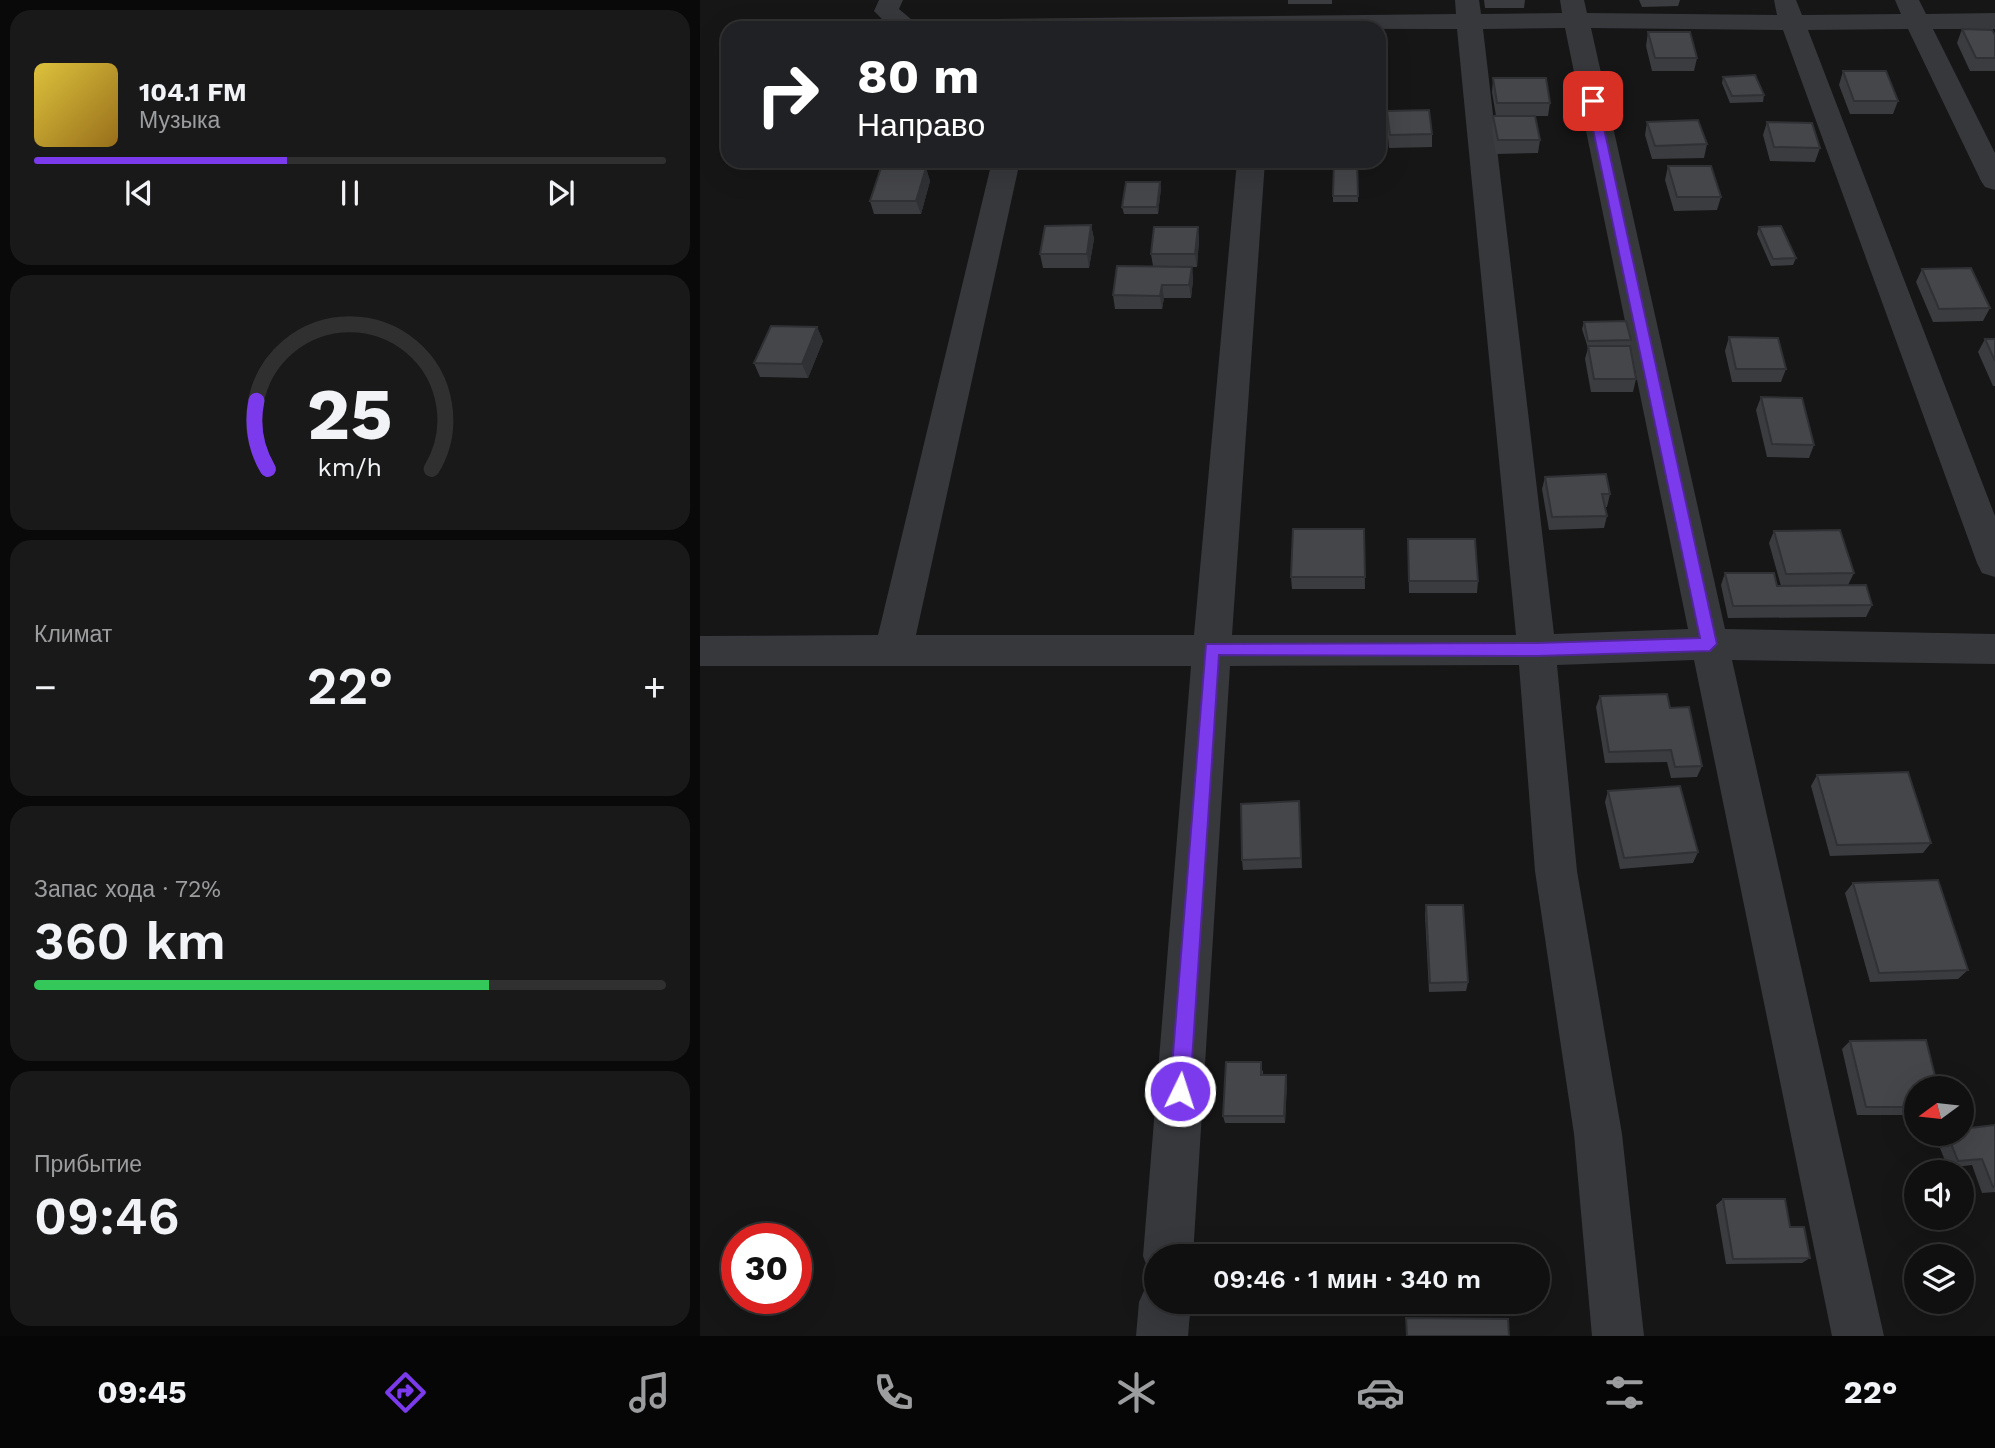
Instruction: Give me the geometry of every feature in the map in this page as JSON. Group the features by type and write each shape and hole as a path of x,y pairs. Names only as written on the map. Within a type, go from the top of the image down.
{"street":[{"path":"891,0 886,11 898,21"},
{"path":"1172,21 1574,10 1912,11 1995,21"},
{"path":"1574,10 1858,1336"},
{"path":"1468,11 1537,650 1556,871 1598,1133 1618,1336"},
{"path":"1789,11 1995,563"},
{"path":"1912,11 1995,181"},
{"path":"894,650 1004,168"},
{"path":"1169,1244 1250,168"},
{"path":"700,650 1537,650 1710,644 1995,649"},
{"path":"1163,1336 1164,1314"}],"building":[{"path":"1962,29 1992,30 1995,35 1995,58 1976,58"},
{"path":"1648,32 1690,32 1697,58 1655,58"},
{"path":"1843,71 1886,71 1898,101 1854,101"},
{"path":"1755,75 1764,95 1732,96 1723,77"},
{"path":"1493,78 1546,78 1550,103 1497,103"},
{"path":"1429,110 1432,134 1390,135 1387,111"},
{"path":"1493,116 1535,116 1540,140 1498,140"},
{"path":"1698,120 1707,144 1655,146 1647,122"},
{"path":"1767,122 1812,123 1820,148 1774,147"},
{"path":"1668,166 1711,166 1721,197 1677,197"},
{"path":"881,168 926,168 916,201 870,201"},
{"path":"1334,168 1357,168 1358,196 1333,196"},
{"path":"1126,182 1160,182 1157,207 1122,207"},
{"path":"1091,225 1087,254 1040,254 1045,226"},
{"path":"1781,226 1796,258 1773,259 1759,227"},
{"path":"1154,227 1198,227 1195,254 1151,254"},
{"path":"1117,266 1192,267 1189,285 1162,285 1160,296 1113,295"},
{"path":"1971,268 1990,308 1939,309 1922,269"},
{"path":"1626,321 1631,340 1588,341 1584,322"},
{"path":"771,326 817,327 802,364 754,363"},
{"path":"1729,337 1778,338 1786,369 1736,369"},
{"path":"1985,339 1995,339 1995,361"},
{"path":"1588,346 1630,346 1636,379 1594,379"},
{"path":"1761,397 1802,398 1814,445 1772,444"},
{"path":"1606,474 1610,494 1602,494 1607,516 1552,517 1545,477"},
{"path":"1293,529 1364,529 1365,577 1291,577"},
{"path":"1840,530 1854,573 1786,574 1774,531"},
{"path":"1408,539 1475,539 1478,581 1409,581"},
{"path":"1725,573 1774,573 1777,586 1866,585 1872,605 1733,606"},
{"path":"1667,694 1670,708 1689,707 1702,766 1675,767 1671,750 1609,752 1600,696"},
{"path":"1908,772 1931,843 1837,845 1817,775"},
{"path":"1680,786 1698,852 1624,858 1608,791"},
{"path":"1299,801 1301,858 1242,860 1241,804"},
{"path":"1938,880 1968,970 1879,973 1853,883"},
{"path":"1426,905 1463,905 1468,982 1430,983"},
{"path":"1926,1040 1935,1076 1904,1076 1904,1107 1866,1107 1850,1041"},
{"path":"1226,1062 1261,1062 1261,1075 1286,1075 1284,1116 1223,1116"},
{"path":"1995,1125 1993,1187 1982,1159 1958,1160 1952,1146 1974,1146 1974,1128"},
{"path":"1723,1199 1785,1199 1790,1227 1804,1227 1810,1258 1733,1259"},
{"path":"1406,1318 1508,1319 1509,1336 1407,1336"}],"route":[{"path":"1180,1091 1212,648 1537,650 1710,644 1593,101"}]}
